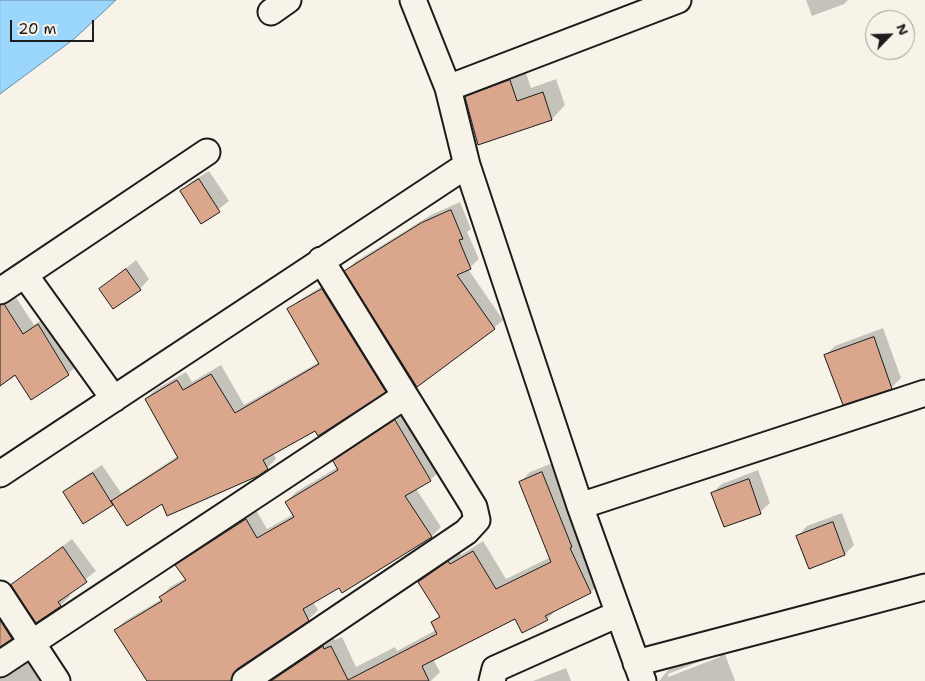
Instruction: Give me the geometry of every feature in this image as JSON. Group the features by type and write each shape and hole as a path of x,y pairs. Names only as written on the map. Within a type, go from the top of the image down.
{"street":[{"path":"413,0 448,88 467,165 580,506 640,672 925,586"},
{"path":"448,88 678,0"},
{"path":"0,291 207,152"},
{"path":"0,474 467,165"},
{"path":"245,681 466,532 476,520 474,507 321,260"},
{"path":"25,275 114,399"},
{"path":"580,506 925,393"},
{"path":"0,664 405,396"},
{"path":"0,594 58,681"},
{"path":"492,681 495,670 618,614"}],"water":[{"path":"0,0 116,0 74,39 0,94"}],"building":[{"path":"510,80 517,101 543,92 552,120 478,145 465,97"},
{"path":"199,179 220,212 201,224 180,191"},
{"path":"451,210 463,239 459,240 471,269 457,275 495,329 417,387 344,271 421,223"},
{"path":"126,269 141,290 113,309 99,289"},
{"path":"322,289 386,392 318,436 315,431 263,460 268,469 258,476 167,516 162,504 127,526 111,501 178,458 145,399 177,380 183,390 211,374 235,413 319,364 287,309"},
{"path":"4,304 23,334 38,324 69,375 31,400 15,375 0,386 0,305"},
{"path":"874,337 892,389 843,405 824,355"},
{"path":"395,420 431,481 405,496 432,537 342,593 339,588 303,609 309,621 237,669 231,681 147,681 114,630 162,601 159,597 186,580 175,565 246,519 257,538 294,517 285,502 338,470 333,461"},
{"path":"542,472 572,547 570,548 591,593 545,616 548,620 522,633 515,619 422,666 429,681 271,681 323,646 324,649 331,646 348,680 437,634 431,622 440,617 418,582 448,561 450,564 473,551 496,589 551,562 519,482"},
{"path":"93,473 113,505 83,524 63,492"},
{"path":"749,479 761,514 724,527 711,493"},
{"path":"833,522 845,555 809,569 796,536"},
{"path":"63,547 87,582 58,602 61,606 36,623 11,585"},
{"path":"0,620 12,639 0,647"}]}
